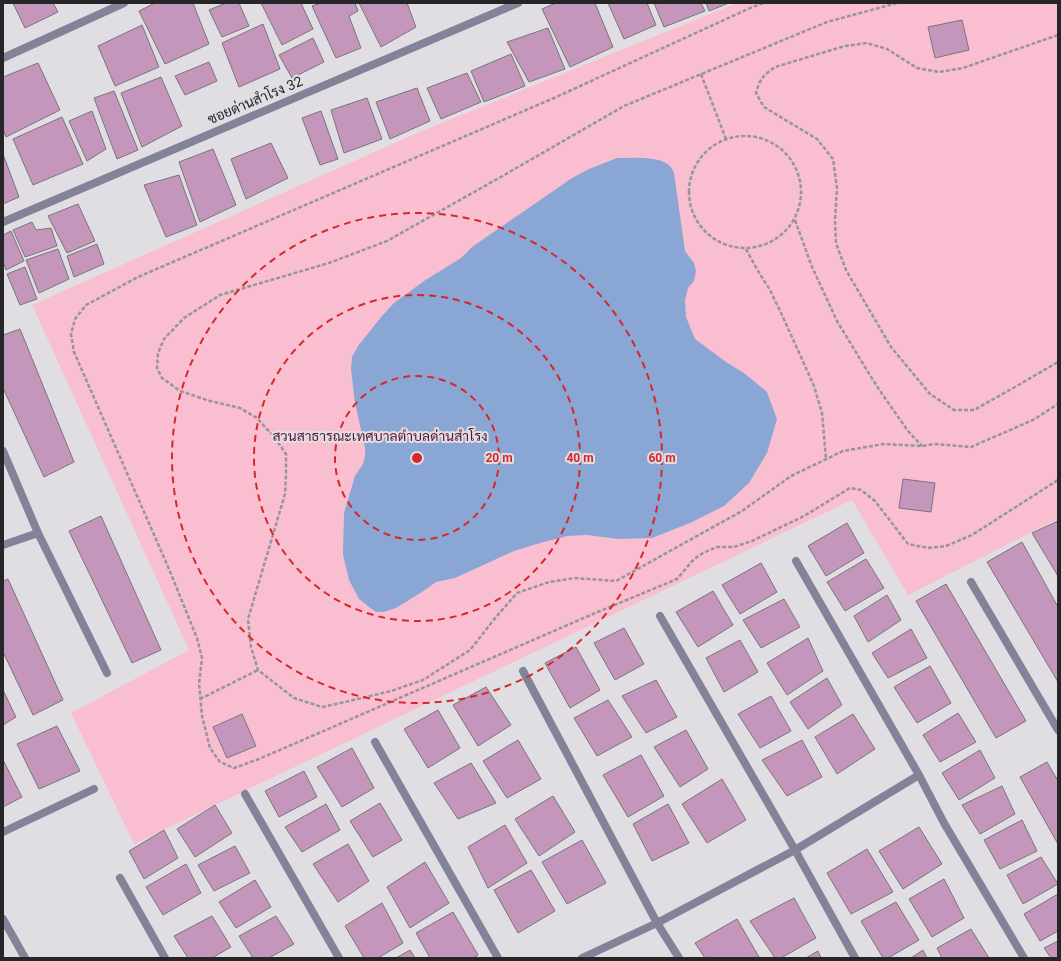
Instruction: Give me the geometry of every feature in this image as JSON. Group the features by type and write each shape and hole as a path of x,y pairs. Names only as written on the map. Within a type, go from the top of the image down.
{"street":[{"path":"3,58 124,3"},
{"name":"ซอยด่านสำโรง 32","path":"3,222 518,3"},
{"path":"3,451 38,533 107,674"},
{"path":"3,546 38,533"},
{"path":"796,561 919,775 944,823 1024,958"},
{"path":"971,582 1058,730"},
{"path":"660,616 795,850 855,958"},
{"path":"523,671 658,923 679,958"},
{"path":"375,742 498,958"},
{"path":"582,958 658,923 795,850 919,775"},
{"path":"3,832 94,789"},
{"path":"244,794 339,958"},
{"path":"120,878 165,958"},
{"path":"3,919 25,958"}],"path":[{"path":"763,3 546,101 138,277 86,305 75,319 70,334 74,352 169,568 197,638 202,658 199,683 202,716 210,748 220,762 234,768 259,760 585,617 677,579 694,559 703,553 717,547 734,547 752,541 804,516 850,488 861,490 875,501 908,544 928,548 946,546 972,535 1058,480"},
{"path":"897,3 827,22 624,106 387,241 329,263 220,295 184,318 164,339 158,353 157,368 162,378 180,392 240,408 257,418 275,438 286,454 285,494 248,619 251,646 258,670 294,698 322,707 391,691 423,680 470,650 517,593 549,582 574,578 616,581 742,511 791,476 843,451 884,444 922,446 934,444 971,447 1033,420 1058,404"},
{"path":"1058,35 963,68 939,72 917,68 887,49 867,43 845,46 775,68 765,74 759,83 756,93 764,106 816,139 833,158 837,188 835,221 836,244 846,270 891,347 930,394 954,410 974,410 1058,362"},
{"path":"700,74 726,139"},
{"path":"746,136 764,140 781,149 794,164 800,182 801,201 795,219 786,231 775,241 746,249 729,247 713,239 700,226 691,211 688,193 691,176 698,160 711,147 726,139 746,136"},
{"path":"795,219 812,267 837,322 876,385 908,431 922,446"},
{"path":"746,249 770,290 814,386 822,413 826,459"},
{"path":"200,698 258,670"}],"green space":[{"name":"สวนสาธารณะเทศบาลตำบลด่านสำโรง","path":"737,3 1058,3 1058,519 908,595 852,500 134,844 71,713 189,650 32,305 417,133"}],"water":[{"path":"617,158 655,159 671,167 674,173 685,251 694,263 696,271 694,281 688,288 685,300 686,317 695,339 726,362 744,373 767,392 777,419 767,453 749,483 724,506 690,523 652,538 618,539 587,535 567,536 540,543 514,551 455,578 436,582 396,608 384,612 376,612 359,599 349,580 343,555 344,513 355,476 363,464 365,456 365,448 355,403 351,369 352,357 358,346 394,303 424,281 461,258 472,247 572,178 589,169"}],"building":[{"path":"13,3 53,3 58,12 25,28"},
{"path":"155,3 193,3 209,44 165,64 139,11"},
{"path":"226,3 239,3 249,26 222,37 209,10"},
{"path":"261,3 301,3 313,29 282,45"},
{"path":"321,3 355,3 358,11 349,16 361,48 336,58 312,6"},
{"path":"359,3 407,3 416,27 381,47"},
{"path":"556,3 595,3 613,47 570,67 542,9"},
{"path":"608,3 647,3 656,25 624,39"},
{"path":"654,3 701,3 705,11 664,27"},
{"path":"706,3 729,3 709,11"},
{"path":"962,20 969,50 935,58 928,27"},
{"path":"263,24 280,69 239,87 222,43"},
{"path":"142,25 159,67 115,86 98,46"},
{"path":"548,28 565,69 529,82 507,42"},
{"path":"313,38 324,62 292,78 279,55"},
{"path":"511,54 525,86 484,102 471,71"},
{"path":"209,62 217,81 185,95 175,76"},
{"path":"38,63 60,110 6,137 3,129 3,77"},
{"path":"467,73 481,102 441,119 427,88"},
{"path":"161,77 182,126 142,147 121,93"},
{"path":"417,88 430,121 390,139 376,102"},
{"path":"114,91 138,150 117,159 94,98"},
{"path":"367,98 382,139 344,153 331,110"},
{"path":"92,111 106,149 87,161 69,121"},
{"path":"321,111 338,159 320,165 302,118"},
{"path":"62,117 83,164 33,185 13,139"},
{"path":"271,143 288,178 246,199 231,159"},
{"path":"213,149 236,205 200,222 179,162"},
{"path":"3,154 19,197 3,204"},
{"path":"179,175 197,225 166,237 144,185"},
{"path":"78,204 95,241 67,253 48,216"},
{"path":"32,222 36,230 51,228 57,246 25,257 13,230"},
{"path":"11,231 24,261 6,270 3,262 3,235"},
{"path":"97,244 104,264 74,277 67,256"},
{"path":"58,249 69,279 39,293 26,260"},
{"path":"25,267 37,299 20,305 7,274"},
{"path":"20,329 74,462 44,477 3,388 3,335"},
{"path":"903,479 935,483 931,512 899,508"},
{"path":"101,516 161,650 132,663 69,531"},
{"path":"1058,521 1058,576 1032,533"},
{"path":"847,523 864,553 826,576 808,546"},
{"path":"1022,542 1058,607 1058,682 987,562"},
{"path":"866,559 884,588 845,611 827,582"},
{"path":"761,563 777,592 740,614 722,585"},
{"path":"8,579 63,700 33,715 3,652 3,581"},
{"path":"946,584 1026,721 996,738 916,601"},
{"path":"713,591 733,625 698,647 676,612"},
{"path":"887,595 901,620 868,642 854,616"},
{"path":"784,599 800,627 761,648 743,620"},
{"path":"624,628 644,664 615,680 594,643"},
{"path":"911,629 927,658 888,678 872,653"},
{"path":"808,638 823,671 787,695 767,663"},
{"path":"740,640 758,672 724,692 706,658"},
{"path":"576,647 600,690 570,708 545,663"},
{"path":"930,666 951,703 917,723 894,687"},
{"path":"827,678 842,705 808,729 790,702"},
{"path":"656,680 677,717 646,733 622,696"},
{"path":"486,687 511,725 478,746 453,705"},
{"path":"3,690 16,717 3,725"},
{"path":"771,696 791,731 760,748 738,714"},
{"path":"608,700 632,737 597,756 574,718"},
{"path":"438,710 460,748 428,768 404,729"},
{"path":"958,713 976,742 940,762 923,735"},
{"path":"242,714 256,746 227,758 213,727"},
{"path":"853,714 875,749 837,774 815,737"},
{"path":"57,726 80,771 39,789 17,744"},
{"path":"686,730 708,769 680,787 654,747"},
{"path":"518,740 541,779 507,798 483,761"},
{"path":"802,740 822,777 787,796 762,760"},
{"path":"352,748 374,788 342,807 317,767"},
{"path":"980,750 995,778 959,800 942,773"},
{"path":"641,755 664,796 628,817 603,775"},
{"path":"3,760 22,797 3,807"},
{"path":"1047,762 1058,781 1058,844 1020,777"},
{"path":"471,763 496,803 458,819 434,783"},
{"path":"304,771 317,797 279,817 265,791"},
{"path":"722,779 746,820 707,843 682,804"},
{"path":"1002,786 1015,814 980,834 962,805"},
{"path":"553,796 575,832 539,856 515,819"},
{"path":"380,803 402,840 373,857 350,821"},
{"path":"326,804 340,830 302,852 285,827"},
{"path":"668,804 689,843 652,861 633,824"},
{"path":"215,805 232,833 195,857 177,829"},
{"path":"1022,820 1037,851 1000,869 984,840"},
{"path":"505,825 527,863 488,888 468,847"},
{"path":"919,827 942,864 903,889 879,851"},
{"path":"164,830 178,858 144,879 129,851"},
{"path":"582,840 606,883 567,904 542,862"},
{"path":"348,844 369,881 338,902 313,864"},
{"path":"235,846 250,873 214,891 198,865"},
{"path":"867,849 893,892 851,914 827,873"},
{"path":"1041,857 1058,884 1023,904 1007,875"},
{"path":"425,862 449,903 410,928 387,887"},
{"path":"186,864 201,893 163,915 146,887"},
{"path":"531,870 555,911 518,933 494,890"},
{"path":"944,879 964,918 932,937 909,899"},
{"path":"255,880 271,907 236,928 219,902"},
{"path":"1058,894 1058,931 1040,941 1024,914"},
{"path":"794,898 816,938 781,958 775,958 750,921"},
{"path":"896,902 919,940 888,958 883,958 861,921"},
{"path":"382,903 403,943 378,958 364,958 345,926"},
{"path":"453,912 478,955 473,958 430,958 416,933"},
{"path":"212,916 231,947 212,958 188,958 174,936"},
{"path":"276,916 294,944 269,958 253,958 239,936"},
{"path":"737,919 759,957 705,958 695,943"},
{"path":"971,929 989,958 942,958 937,948"},
{"path":"1058,941 1058,958 1051,958 1044,948"},
{"path":"410,950 415,958 396,958"},
{"path":"923,950 927,958 911,958"},
{"path":"818,951 821,958 806,958"}]}
